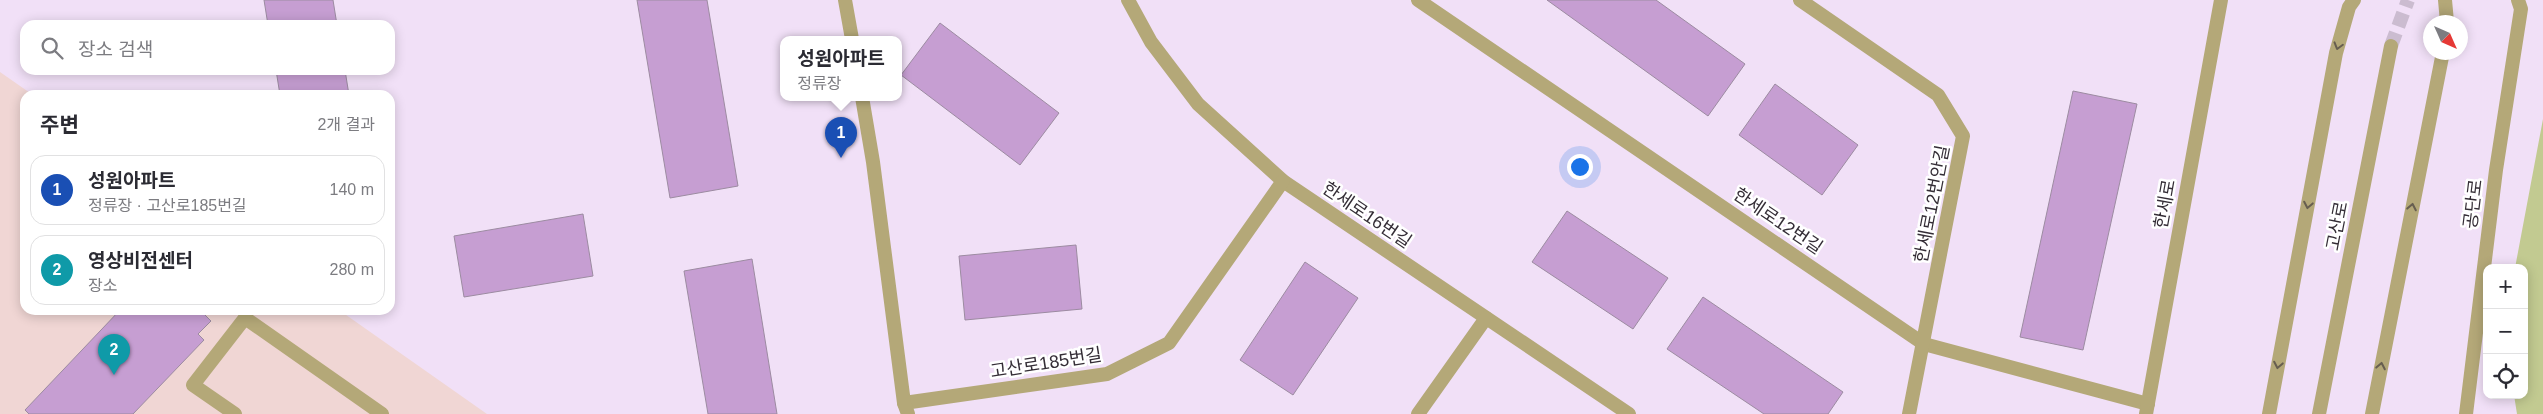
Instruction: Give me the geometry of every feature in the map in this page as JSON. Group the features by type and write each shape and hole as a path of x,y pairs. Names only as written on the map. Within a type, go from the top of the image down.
{"street":[{"path":"845,0 851,36"},
{"name":"한세로16번길","path":"1128,0 1151,42 1198,104 1283,181 1629,414"},
{"name":"한세로12번길","path":"1418,0 1924,344 2147,409"},
{"name":"한세로12번안길","path":"1800,0 1938,95 1963,136 1924,344"},
{"name":"한세로","path":"2147,409 2220,0"},
{"path":"2269,414 2336,53 2349,7 2354,0"},
{"path":"2445,0 2446,15"},
{"name":"공단로","path":"2466,414 2496,170 2521,9 2518,0"},
{"name":"고산로","path":"2319,414 2391,46"},
{"path":"2372,414 2441,60"},
{"name":"고산로185번길","path":"863,101 874,162 906,408 1108,374 1169,343 1283,181"},
{"path":"235,414 193,385 244,318 382,414"},
{"path":"1418,414 1486,318"},
{"path":"1909,414 1924,344"}],"shaded area":[{"path":"0,72 26,90 20,90 20,315 346,315 487,414 0,414"}],"green space":[{"path":"2543,119 2543,414 2517,414 2515,399 2528,399 2528,264 2516,264"}],"building":[{"path":"264,0 333,0 336,20 267,20"},
{"path":"637,0 707,0 738,186 670,198"},
{"path":"1547,0 1656,0 1745,64 1708,116"},
{"path":"940,23 1059,113 1020,165 902,76"},
{"path":"277,75 346,75 348,90 279,90"},
{"path":"1775,84 1858,145 1822,195 1739,135"},
{"path":"2073,91 2137,104 2083,350 2020,337"},
{"path":"1567,211 1668,278 1633,329 1532,262"},
{"path":"583,214 593,276 464,297 454,236"},
{"path":"1076,245 1082,309 965,320 959,256"},
{"path":"752,259 777,414 708,414 684,271"},
{"path":"1305,262 1358,298 1293,395 1240,360"},
{"path":"1703,297 1843,392 1828,414 1764,414 1667,349"},
{"path":"115,315 205,315 211,321 198,334 204,340 133,414 29,414 25,410"}],"tunnel":[{"path":"2391,46 2408,0"}],"place":[{"name":"성원아파트","path":"841,158"},
{"name":"영상비전센터","path":"114,375"}]}
